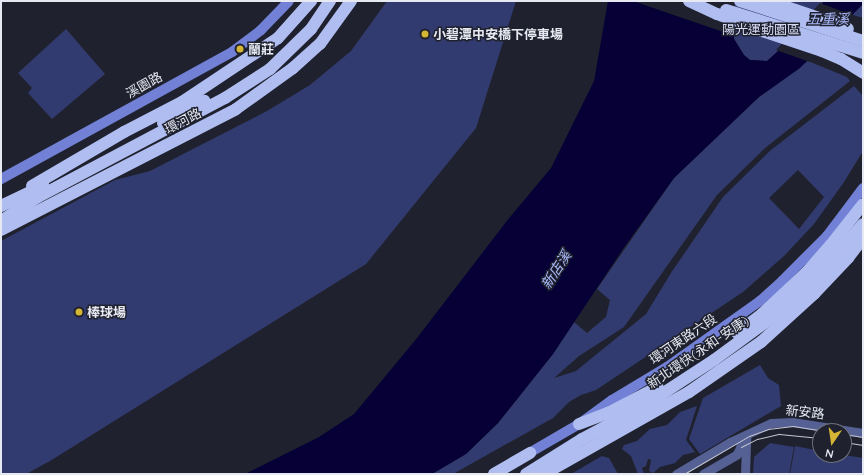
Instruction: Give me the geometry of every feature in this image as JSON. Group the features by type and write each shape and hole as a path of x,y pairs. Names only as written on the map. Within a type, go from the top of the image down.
{"highway":[{"name":"環河路","path":"1,205 124,132 182,102 278,38 311,1"},
{"path":"1,221 38,197 228,88 268,62 298,34 322,1"},
{"path":"1,205 131,145 225,98 270,69 311,29 330,1"},
{"name":"環河路","path":"1,230 236,109 293,68 320,44 351,1"},
{"path":"689,1 717,14 841,59 863,73"},
{"path":"696,1 863,53"},
{"path":"740,1 863,39"},
{"path":"769,1 834,23 863,39"},
{"path":"579,424 645,395 702,359 751,323 782,297 807,272 830,246 863,204"},
{"name":"新北環快(永和-安康)","path":"526,474 582,439 642,407 714,360 781,311 822,271 863,224"},
{"path":"544,474 689,392 749,350 785,322 814,294 843,263 863,238"},
{"path":"494,474 530,453"}],"main road":[{"name":"溪園路","path":"1,179 232,52 261,30 289,1"},
{"name":"環河東路六段","path":"487,474 530,453 579,424 612,400 667,367 760,301 827,236 863,188"},
{"path":"550,474 697,392 754,353 821,295 863,248"}],"street":[{"name":"新安路","path":"676,474 764,425 785,422 863,433"},
{"path":"703,474 737,454 746,435"},
{"path":"745,474 746,435"},
{"path":"490,474 530,453"}],"green space":[{"path":"387,1 516,1 476,128 366,264 50,461 26,474 1,474 1,241 115,180 150,171 267,111 310,85 351,51"},
{"name":"陽光運動園區","path":"733,1 863,1 863,18 853,15 787,43 767,61 750,60 744,55 734,39"},
{"path":"66,29 105,74 52,119 28,93 32,88 18,73"},
{"path":"808,61 847,77 850,81 765,148 717,195 624,327 579,356 554,378 576,371 646,314 671,273 723,197 771,150 854,86 863,96 863,151 844,182 814,224 784,256 743,292 596,390 581,395 569,402 553,418 453,474 432,474 466,454 498,423 553,354 574,322 587,333 606,317 610,300 597,289 674,178 759,97","holes":["798,170 824,197 799,229 769,198"]},
{"path":"760,365 768,378 779,385 781,406 700,454 689,439 703,398"},
{"path":"697,406 686,440 695,452 683,455 675,463 660,467 653,473 649,471 651,460 648,459 646,466 642,468 644,474 638,474 631,456 622,449 624,445 637,441 650,429 667,425 680,412"},
{"path":"770,443 794,447 789,474 753,474 754,457"},
{"path":"795,446 812,449 812,463 852,463 852,456 863,458 863,474 790,474"},
{"path":"602,456 609,458 618,474 571,474"}],"water":[{"path":"608,1 733,1 734,39 744,55 750,60 767,61 787,43 824,1 863,1 863,4 800,68 759,97 674,178 623,249 553,354 498,423 466,454 432,474 245,474 319,437 354,414 417,338 506,222 551,168 594,81"}],"pier":[{"path":"633,1 735,1 735,36"},
{"path":"820,3 855,16 810,62 776,50"}],"tram line":[{"path":"684,474 749,436 768,429 793,426 812,429"},
{"path":"741,447 757,439 779,434 812,437"},
{"path":"852,435 863,437"},
{"path":"852,443 863,445"}],"place":[{"name":"小碧潭中安橋下停車場","path":"425,34"},
{"name":"蘭莊","path":"240,49"},
{"name":"棒球場","path":"79,312"}],"water label":[{"name":"五重溪","path":"828,19"},
{"name":"新店溪","path":"556,270"}]}
